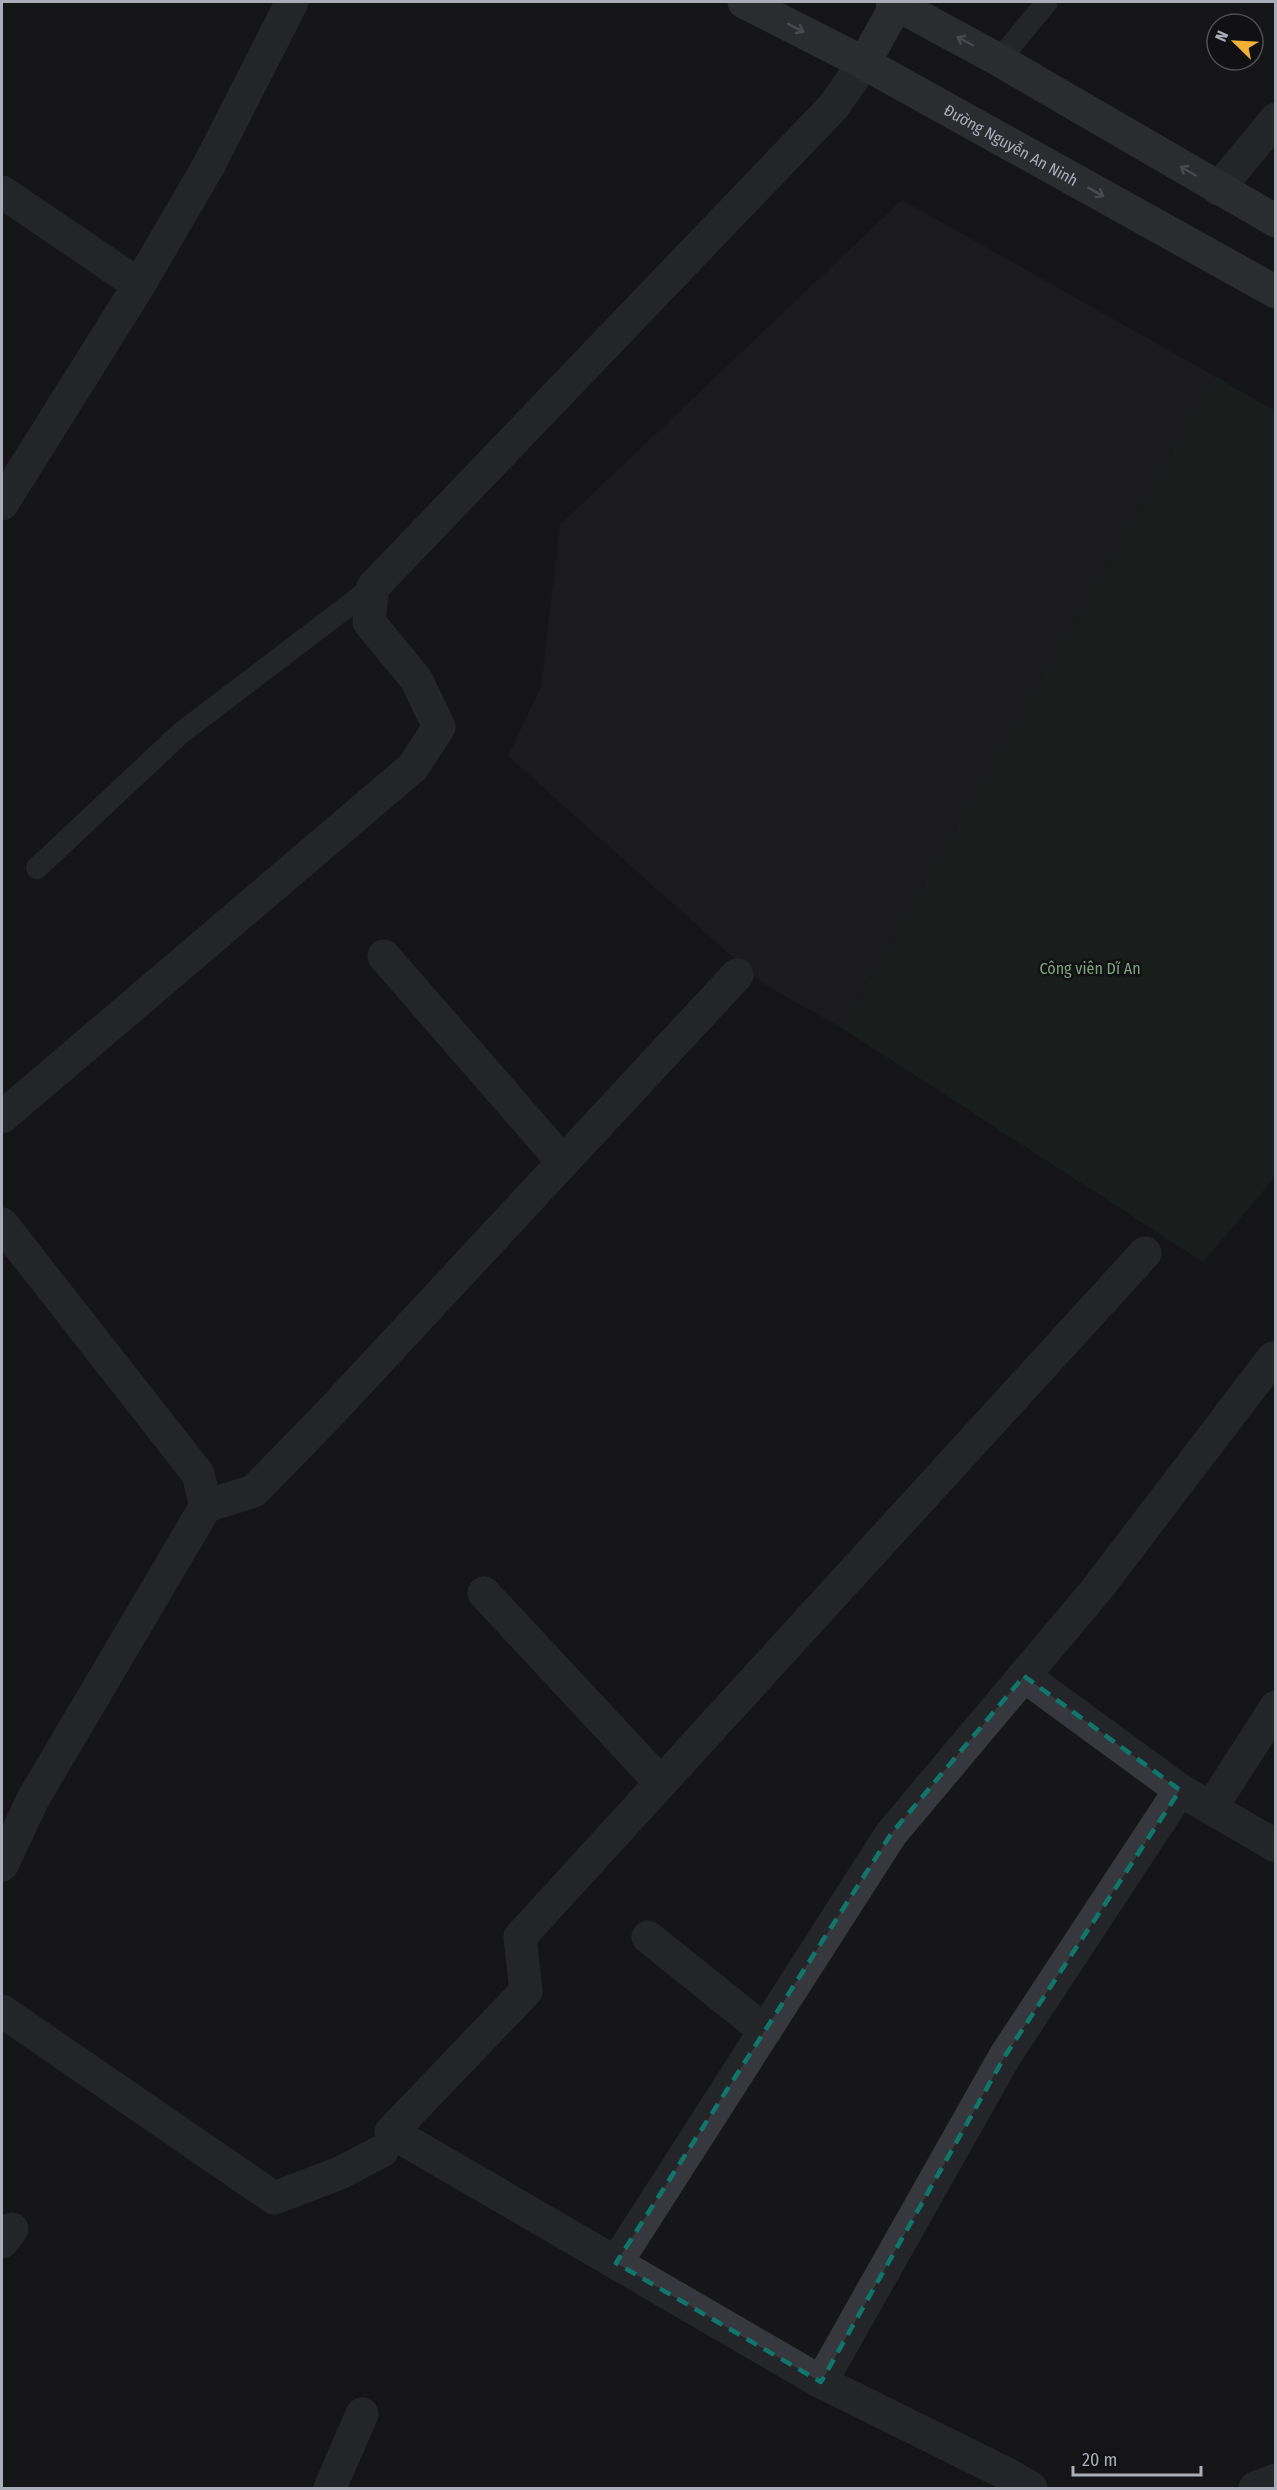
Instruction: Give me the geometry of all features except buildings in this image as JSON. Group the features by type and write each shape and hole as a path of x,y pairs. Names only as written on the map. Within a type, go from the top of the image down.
{"main road":[{"name":"Đường Nguyễn An Ninh","path":"744,2 864,63 1275,292"},
{"path":"864,63 894,3 999,60 1275,221"}],"street":[{"path":"2,504 139,285 210,165 292,2"},
{"path":"2,1117 413,767 439,728 416,680 369,622 373,587 833,107 864,63"},
{"path":"1218,189 1275,119"},
{"path":"2,192 139,285"},
{"path":"384,956 563,1162"},
{"path":"2,1866 33,1799 206,1506 254,1491 328,1415 737,975"},
{"path":"2,1224 198,1474 206,1506"},
{"path":"1031,2488 821,2382 391,2132 526,1991 520,1937 1145,1253"},
{"path":"616,2264 891,1834 1097,1589 1273,1358"},
{"path":"484,1593 660,1782"},
{"path":"1024,1676 1180,1790 1275,1846"},
{"path":"1210,1808 1275,1707"},
{"path":"821,2382 1005,2056 1180,1790"},
{"path":"648,1937 765,2031"},
{"path":"2,2011 274,2198 340,2174 382,2151"},
{"path":"330,2488 362,2414"},
{"path":"1255,2488 1275,2480"}],"lane":[{"path":"999,60 1047,2"},
{"path":"37,868 181,733 373,587"}],"highlighted area":[{"path":"1024,1676 1180,1790 1005,2056 821,2382 616,2263 891,1834"}],"shaded area":[{"path":"902,200 1216,377 842,1028 762,983 508,756 541,687 560,525"}],"green space":[{"name":"Công viên Dĩ An","path":"1216,377 1275,411 1276,1176 1203,1262 842,1028"}]}
